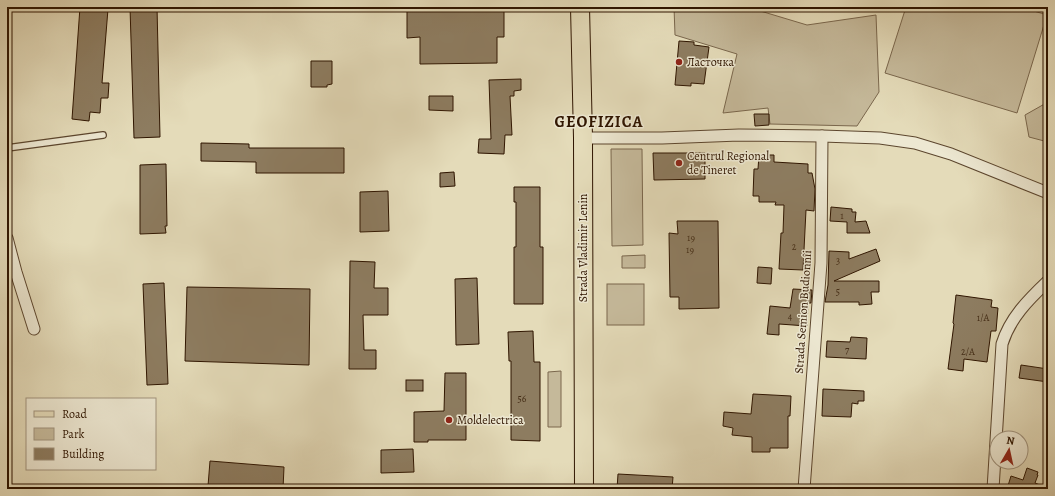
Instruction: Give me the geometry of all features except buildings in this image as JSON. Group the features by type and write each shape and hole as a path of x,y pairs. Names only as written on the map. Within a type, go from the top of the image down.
{"main road":[{"name":"Strada Vladimir Lenin","path":"580,7 583,138 584,489"}],"street":[{"path":"583,138 662,138 739,135 880,138 915,143 951,154 1048,193"},
{"name":"Strada Semion Budionnîi","path":"804,489 821,262 822,136"},
{"path":"7,238 34,330"},
{"path":"993,489 1002,344 1005,334 1020,310 1048,282"}],"lane":[{"path":"7,148 103,135"}],"green space":[{"path":"674,7 747,7 807,25 876,15 879,92 857,126 770,124 768,108 723,113 737,54 675,35"},
{"path":"906,7 1021,7 1047,15 1017,113 885,73"},
{"path":"1048,102 1048,142 1029,137 1025,115"},
{"path":"611,149 642,149 643,245 612,246"},
{"path":"645,255 645,268 622,268 622,256"},
{"path":"607,284 644,284 644,325 607,325"},
{"path":"561,371 561,427 548,427 548,372"}],"place":[{"name":"Ласточка","path":"679,62"},
{"name":"Centrul Regional de Tineret","path":"679,163"},
{"name":"Moldelectrica","path":"449,420"}],"district":[{"name":"GEOFIZICA","path":"599,121"}]}
